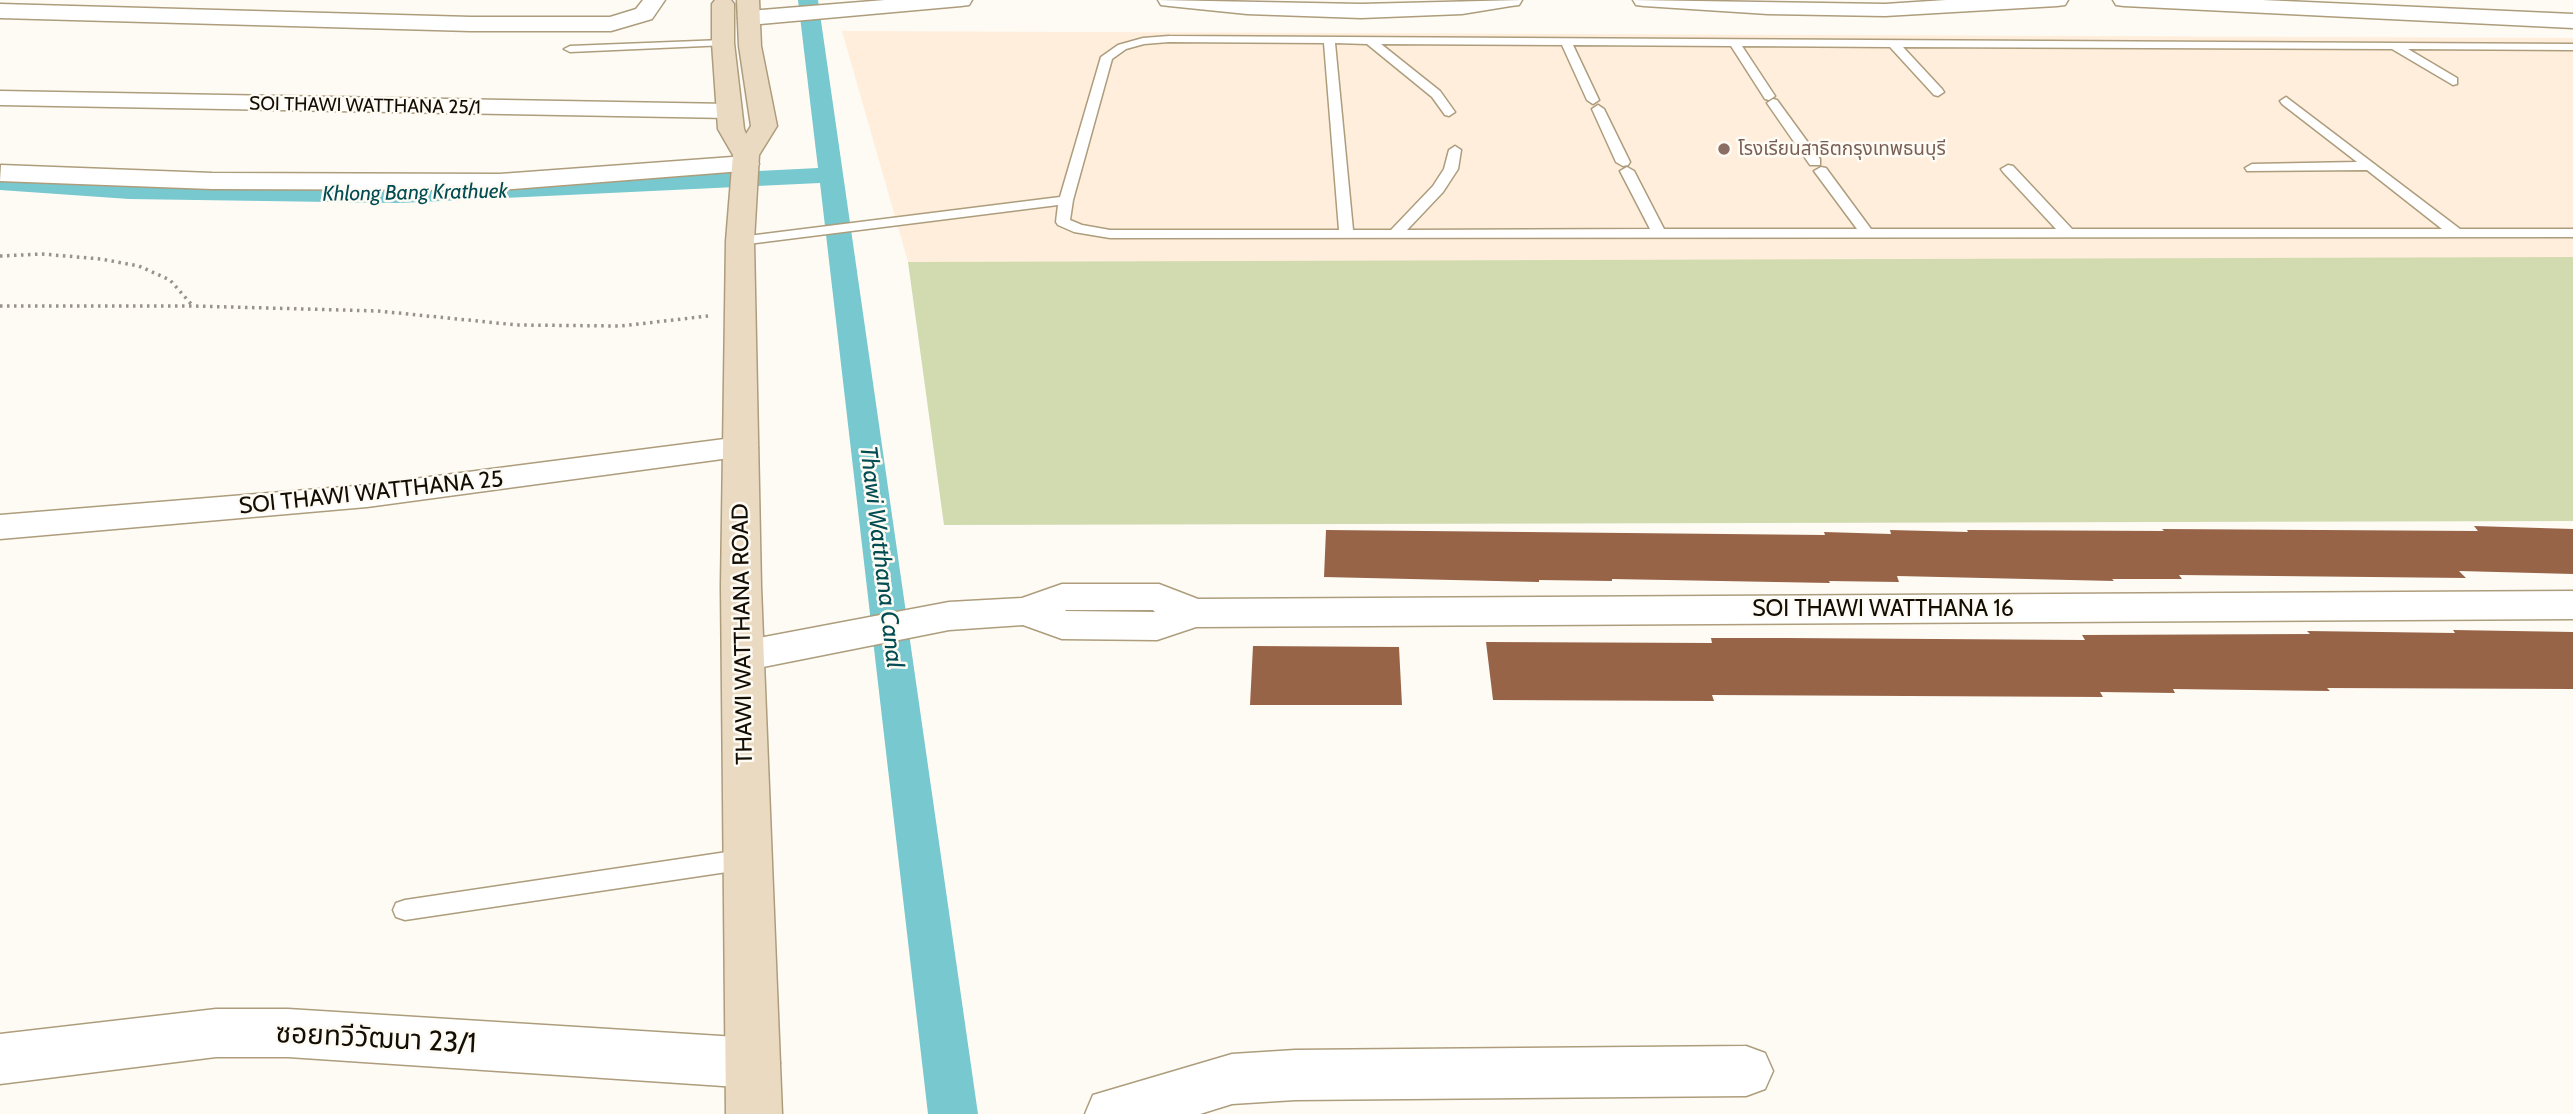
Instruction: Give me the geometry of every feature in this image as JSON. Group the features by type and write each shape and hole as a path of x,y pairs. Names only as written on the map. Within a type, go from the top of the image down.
{"main road":[{"path":"723,0 723,43 731,129 745,170"},
{"name":"THAWI WATTHANA ROAD","path":"749,9 750,46 764,126 745,170 740,241 743,656 753,1089"}],"street":[{"path":"0,11 471,24 611,24 644,14 653,0"},
{"path":"749,9 785,15 961,0"},
{"path":"1170,0 1209,1 1235,8 1361,11 1462,8 1511,0"},
{"path":"1644,0 1768,8 1885,10 2057,0"},
{"path":"1661,1 1668,0"},
{"path":"2124,0 2573,21"},
{"name":"SOI THAWI WATTHANA 25/1","path":"0,98 729,111"},
{"path":"1,173 306,183 500,182 745,170"},
{"name":"SOI THAWI WATTHANA 25","path":"0,527 367,496 740,448"},
{"name":"SOI THAWI WATTHANA 16","path":"743,656 949,616 1027,611 1062,625 1157,626 1194,613 2573,605"},
{"name":"ซอยทวีวัฒนา 23/1","path":"0,1059 216,1033 288,1032 753,1089"},
{"path":"1114,1114 1232,1079 1295,1075 1746,1071"}],"lane":[{"path":"2573,47 1169,39 1143,41 1122,47 1107,57 1066,200 1063,222 1079,229 1110,234 2573,233"},
{"path":"1329,40 1346,233"},
{"path":"1370,40 1436,94 1448,112"},
{"path":"1566,41 1660,235"},
{"path":"1734,42 1771,100 1868,235"},
{"path":"570,49 723,43"},
{"path":"1893,43 1937,92"},
{"path":"2393,46 2454,81"},
{"path":"2286,101 2455,232"},
{"path":"1396,233 1437,190 1451,169 1455,149"},
{"path":"2252,168 2370,166"},
{"path":"2008,169 2067,232"},
{"path":"740,241 1066,200"},
{"path":"405,910 747,859"}],"path":[{"path":"0,256 42,254 101,259 139,266 170,280 193,306"},
{"path":"0,306 193,306 378,311 517,325 621,326 740,313"}],"shaded area":[{"name":"โรงเรียนสาธิตกรุงเทพธนบุรี","path":"842,31 2573,38 2573,263 908,262"}],"green space":[{"path":"2573,257 2573,521 944,525 908,262"}],"building":[{"path":"2474,526 2573,529 2573,574 2459,571 2466,578 2179,575 2182,579 2112,579 2114,581 1897,576 1899,582 1829,581 1830,583 1612,579 1539,582 1324,577 1326,530 1825,535 1824,532 1891,534 1890,530 2478,531"},
{"path":"2453,630 2573,632 2573,689 2173,689 2175,693 2100,692 2103,697 1712,695 1714,701 1493,700 1486,642 1712,643 1711,638 2085,640 2082,635 2310,634 2307,631 2455,633"},
{"path":"1253,646 1399,647 1402,705 1250,705"}],"waterway":[{"name":"Thawi Watthana Canal","path":"808,0 953,1114"},
{"name":"Khlong Bang Krathuek","path":"0,183 129,192 399,196 830,175"}],"place":[{"name":"โรงเรียนสาธิตกรุงเทพธนบุรี","path":"1724,149"}]}
